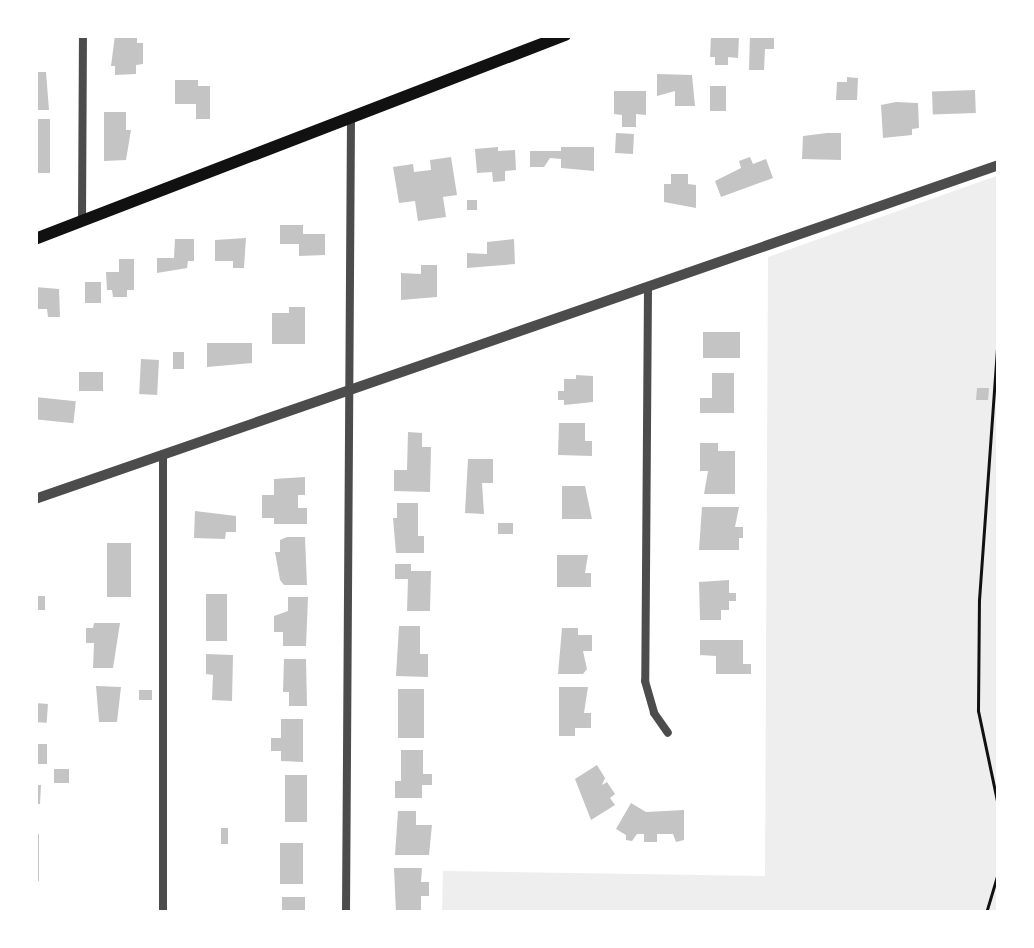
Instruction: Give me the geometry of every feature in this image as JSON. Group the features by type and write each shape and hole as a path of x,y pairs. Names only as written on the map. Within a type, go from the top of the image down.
{"main road":[{"path":"35,239 565,35"}],"street":[{"path":"82,221 83,35"},
{"path":"346,913 351,117"},
{"path":"35,498 999,165"},
{"path":"648,287 645,682 654,713 668,733"},
{"path":"163,913 164,454"}],"path":[{"path":"986,913 996,892 997,819 992,768 978,711 979,600 999,318"}],"shaded area":[{"path":"999,175 999,913 442,913 443,871 765,876 768,257"}],"building":[{"path":"115,35 137,35 137,43 143,43 143,64 136,65 136,74 115,75 115,66 111,66"},
{"path":"750,35 774,35 774,49 765,49 764,70 749,70"},
{"path":"711,37 739,37 738,58 728,57 728,65 715,65 715,57 710,57"},
{"path":"35,72 46,72 49,110 35,110"},
{"path":"657,74 692,75 695,106 675,106 675,91 657,96"},
{"path":"847,77 858,78 857,100 836,100 837,82 847,82"},
{"path":"175,80 198,80 198,86 210,86 210,119 196,119 196,104 175,104"},
{"path":"710,86 726,86 726,111 710,111"},
{"path":"975,90 976,113 933,114 932,92"},
{"path":"614,91 646,91 646,115 636,114 636,127 622,127 622,115 614,114"},
{"path":"918,103 919,128 912,129 912,135 883,138 881,105"},
{"path":"104,112 126,112 126,130 131,130 126,160 104,161"},
{"path":"35,119 50,119 50,173 35,173"},
{"path":"616,133 634,134 633,154 615,153"},
{"path":"841,133 841,160 802,159 803,136"},
{"path":"498,147 498,151 515,150 516,170 505,171 505,181 493,182 492,172 477,173 475,149"},
{"path":"561,147 594,147 594,171 561,168 561,159 550,158 544,167 530,167 530,151 561,151"},
{"path":"451,157 457,195 443,197 446,217 418,221 415,201 399,203 393,167 413,164 414,172 431,170 430,160"},
{"path":"750,157 753,164 766,159 773,178 721,197 715,181 741,168 739,161"},
{"path":"671,174 688,174 688,184 696,185 696,208 664,202 664,184 671,184"},
{"path":"467,200 477,200 477,210 467,210"},
{"path":"280,225 303,225 303,234 325,234 325,255 299,256 299,244 280,244"},
{"path":"246,238 244,268 233,268 233,261 215,261 215,240"},
{"path":"175,239 194,239 194,261 188,261 187,268 157,273 157,258 174,258"},
{"path":"514,239 515,264 467,268 467,253 487,254 487,242"},
{"path":"119,259 134,259 134,290 127,290 127,297 113,297 112,290 107,290 106,272 119,272"},
{"path":"421,265 437,265 437,297 401,300 401,273 421,274"},
{"path":"85,282 101,282 101,303 85,303"},
{"path":"35,287 59,289 60,317 48,317 47,309 35,309"},
{"path":"289,307 305,307 305,344 272,344 272,313 289,313"},
{"path":"703,332 740,332 740,358 703,358"},
{"path":"207,343 252,343 252,363 207,367"},
{"path":"173,352 184,352 184,369 173,369"},
{"path":"141,359 159,360 157,395 139,394"},
{"path":"79,372 103,372 103,391 79,391"},
{"path":"712,373 734,373 734,413 700,413 700,398 712,398"},
{"path":"576,375 593,376 593,402 564,405 564,400 558,400 558,391 564,391 564,379 576,379"},
{"path":"977,388 989,388 988,400 976,400"},
{"path":"35,397 76,401 73,423 35,419"},
{"path":"559,423 585,423 585,441 592,441 592,456 558,455"},
{"path":"408,432 422,433 422,447 431,447 430,492 394,491 394,470 407,470"},
{"path":"700,443 718,443 718,451 735,451 735,494 704,494 708,471 700,471"},
{"path":"468,459 493,459 493,483 482,483 484,514 465,513"},
{"path":"305,477 305,495 298,495 298,508 307,508 307,524 274,524 274,518 262,518 262,495 274,495 274,479"},
{"path":"562,486 585,486 592,519 562,519"},
{"path":"397,503 418,503 418,536 424,536 424,553 396,553 393,518 397,518"},
{"path":"702,507 739,507 735,527 743,527 743,538 739,538 739,550 699,550"},
{"path":"195,511 236,516 236,532 226,532 225,539 194,538"},
{"path":"498,523 513,523 513,534 498,534"},
{"path":"305,537 307,585 284,585 280,580 275,552 280,552 280,540"},
{"path":"107,543 131,543 131,597 107,597"},
{"path":"557,555 588,555 585,573 591,573 591,587 557,587"},
{"path":"395,564 411,564 411,571 431,571 430,611 407,611 408,579 395,579"},
{"path":"729,580 729,593 736,593 736,601 729,601 729,610 721,610 721,620 700,620 699,582"},
{"path":"206,594 227,594 227,641 206,641"},
{"path":"35,596 45,596 45,610 35,610"},
{"path":"288,597 308,597 306,646 283,646 283,632 274,632 274,616 288,611"},
{"path":"94,623 120,623 113,668 93,668 94,643 86,643 86,628 93,628"},
{"path":"399,626 420,626 420,654 428,654 428,677 396,676"},
{"path":"562,628 578,628 578,635 592,635 592,651 583,651 587,669 583,674 558,674"},
{"path":"700,640 743,640 743,664 751,664 751,674 716,674 716,656 700,655"},
{"path":"206,654 233,655 232,701 212,700 213,675 206,674"},
{"path":"284,659 306,659 307,706 289,706 289,692 283,692"},
{"path":"96,686 121,687 117,722 99,722"},
{"path":"559,687 588,687 584,713 591,713 591,728 575,728 575,736 559,736"},
{"path":"398,689 424,689 424,738 398,738"},
{"path":"139,690 152,690 152,700 139,700"},
{"path":"35,703 48,704 47,723 35,722"},
{"path":"281,719 303,719 303,762 281,761 281,751 271,751 271,738 281,738"},
{"path":"35,744 47,744 47,764 35,764"},
{"path":"401,750 423,750 423,774 432,774 432,785 422,785 422,798 395,798 395,781 401,781"},
{"path":"597,765 605,778 602,785 607,782 615,794 610,798 615,805 591,820 575,779"},
{"path":"54,769 69,769 69,783 54,783"},
{"path":"285,775 307,775 307,822 285,822"},
{"path":"35,785 41,785 40,804 35,804"},
{"path":"631,803 646,812 684,810 684,840 676,842 673,834 657,834 657,842 644,842 644,834 637,834 632,841 626,840 626,835 616,829"},
{"path":"398,811 416,811 416,825 432,825 429,855 395,855"},
{"path":"221,828 228,828 228,844 221,844"},
{"path":"35,834 39,834 39,881 35,881"},
{"path":"280,843 303,843 303,884 280,884"},
{"path":"394,868 422,868 421,882 429,882 429,896 421,896 421,913 396,913"},
{"path":"282,897 305,897 305,913 282,913"}]}
